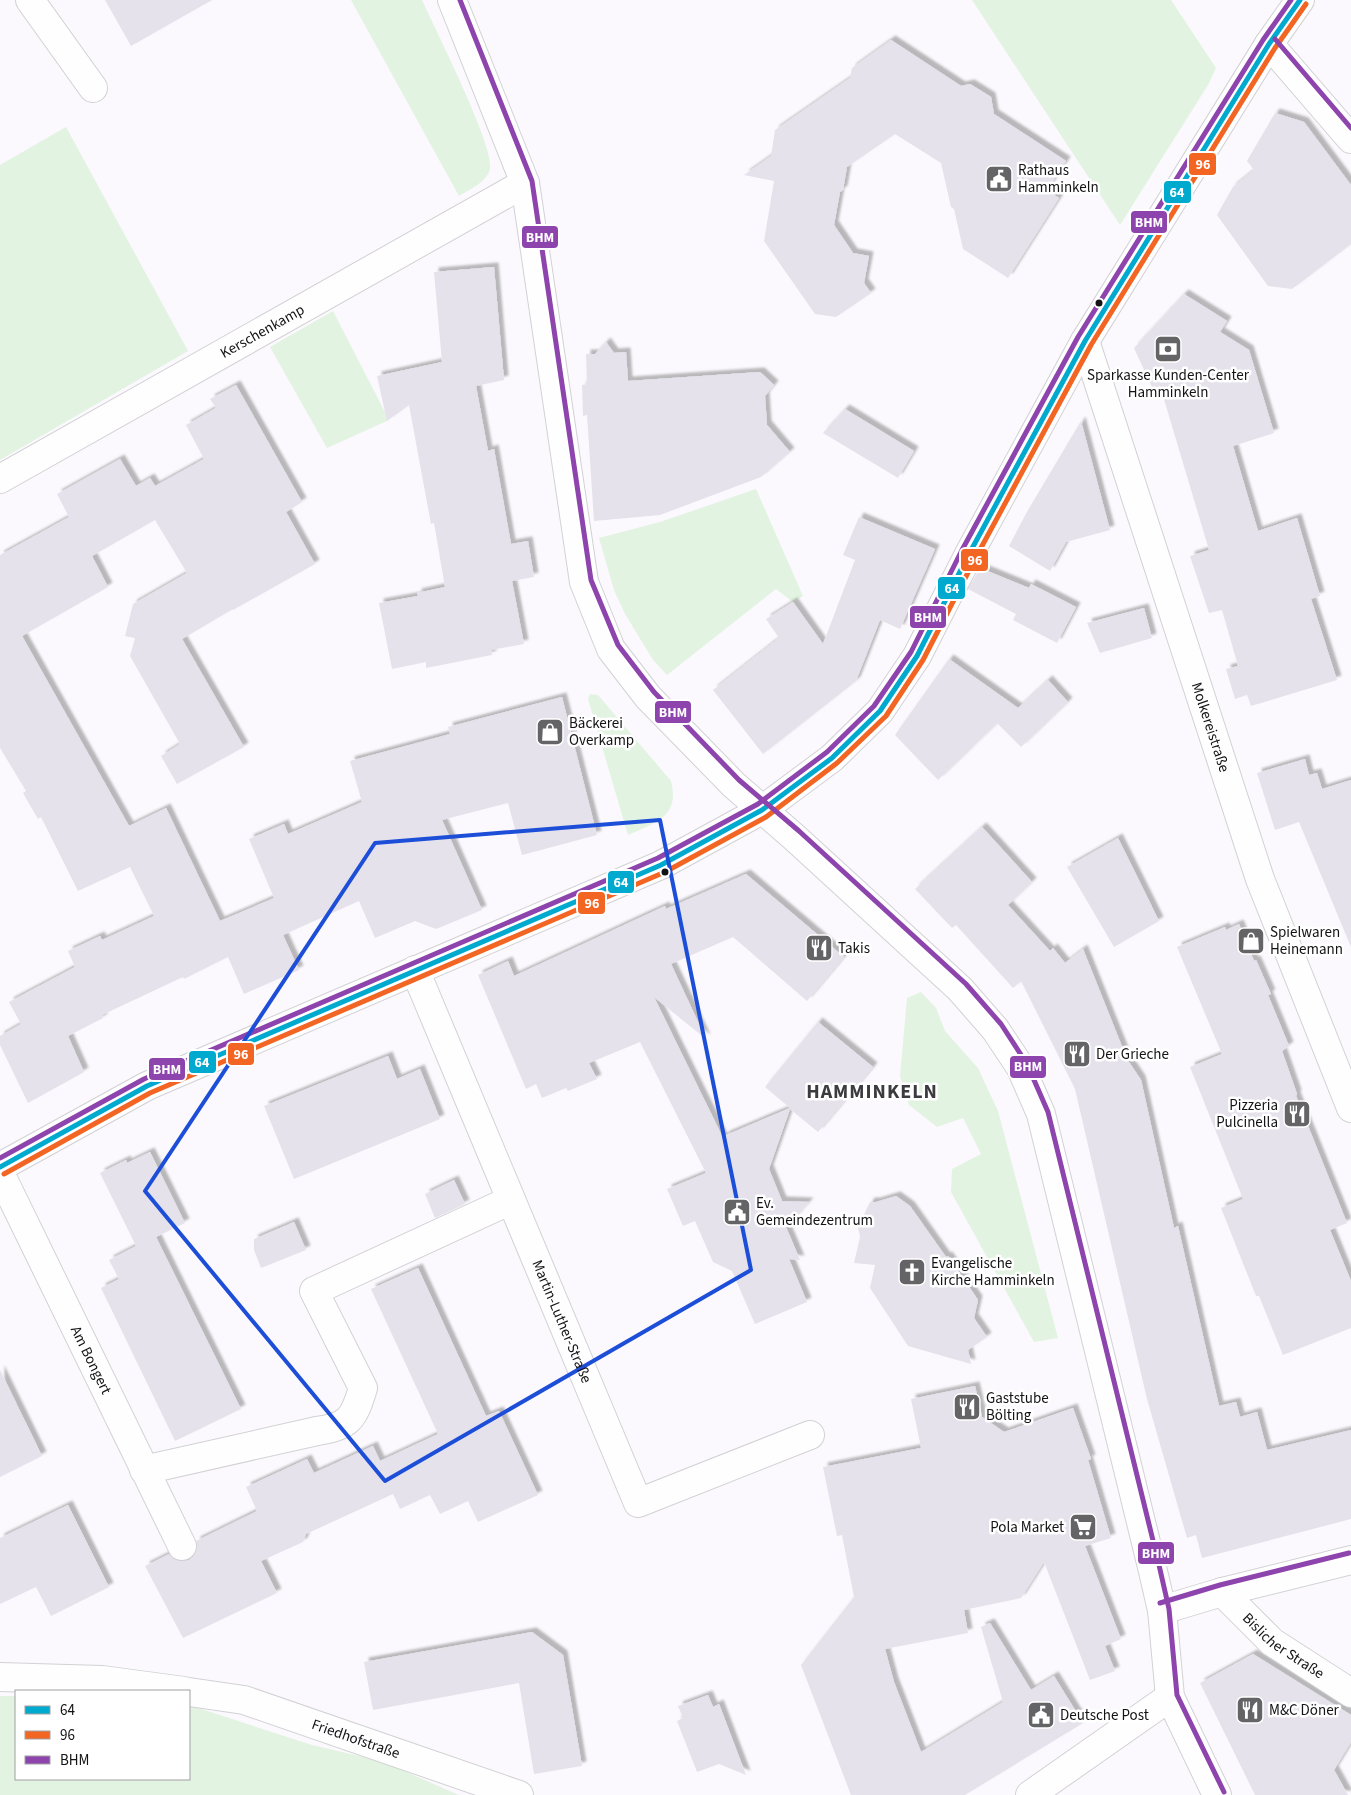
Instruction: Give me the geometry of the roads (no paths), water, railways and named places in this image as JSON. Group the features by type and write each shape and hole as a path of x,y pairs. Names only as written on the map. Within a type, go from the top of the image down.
{"street":[{"path":"30,0 92,88"},
{"path":"452,0 524,183 584,582 611,649 648,697 734,785 794,837 960,989 995,1028 1021,1068 1041,1114 1162,1610 1170,1697 1217,1795"},
{"path":"0,1167 147,1086 661,865 762,810 832,758 880,711 917,656 969,554 1085,341 1269,44 1300,0"},
{"path":"1269,44 1351,139"},
{"name":"Kerschenkamp","path":"0,479 524,183"},
{"name":"Molkereistraße","path":"1085,341 1260,879 1351,1108"},
{"name":"Martin-Luther-Straße","path":"414,970 638,1503 810,1435"},
{"name":"Am Bongert","path":"0,1173 182,1546"},
{"path":"144,1470 317,1431 335,1429 350,1420 358,1405 363,1388 314,1291 511,1200"},
{"path":"1162,1610 1222,1592 1351,1560"},
{"name":"Bislicher Straße","path":"1222,1592 1272,1642 1351,1693"},
{"path":"0,1677 102,1680 177,1690"},
{"name":"Friedhofstraße","path":"190,1692 244,1700 519,1795"},
{"path":"1030,1795 1170,1697"}],"place":[{"name":"Rathaus Hamminkeln","path":"999,179"},
{"name":"Sparkasse Kunden-Center Hamminkeln","path":"1168,349"},
{"name":"Bäckerei Overkamp","path":"550,732"},
{"name":"Spielwaren Heinemann","path":"1251,941"},
{"name":"Takis","path":"819,948"},
{"name":"Der Grieche","path":"1077,1054"},
{"name":"Pizzeria Pulcinella","path":"1297,1114"},
{"name":"Ev. Gemeindezentrum","path":"737,1212"},
{"name":"Evangelische Kirche Hamminkeln","path":"912,1272"},
{"name":"Gaststube Bölting","path":"967,1407"},
{"name":"Pola Market","path":"1083,1527"},
{"name":"M&C Döner","path":"1250,1710"},
{"name":"Deutsche Post","path":"1041,1715"}],"district":[{"name":"HAMMINKELN","path":"872,1092"}]}
